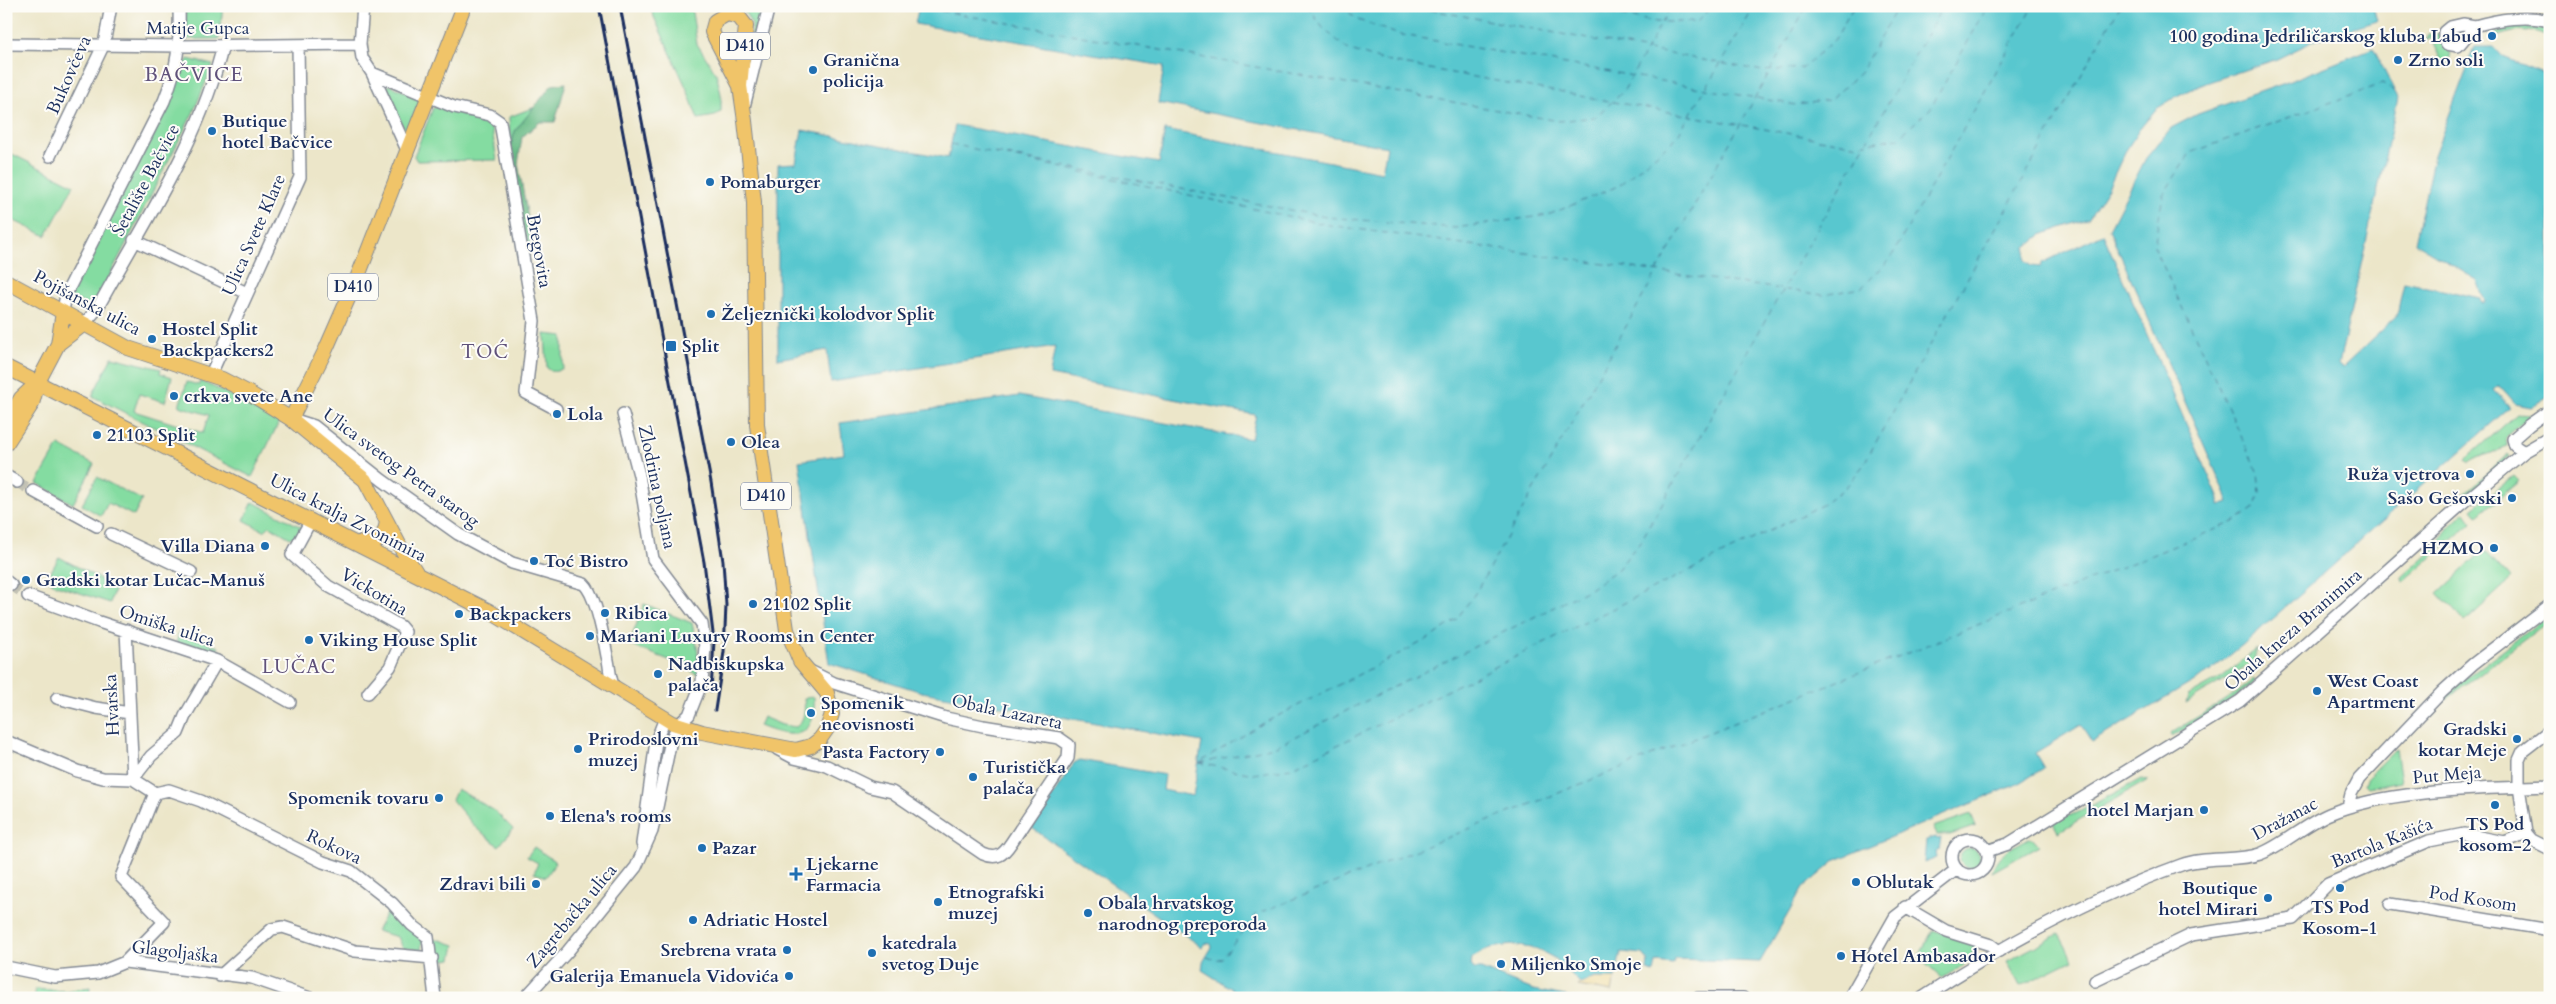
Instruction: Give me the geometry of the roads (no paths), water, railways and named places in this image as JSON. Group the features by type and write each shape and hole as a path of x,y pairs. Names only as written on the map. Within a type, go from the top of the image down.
{"main road":[{"name":"D410","path":"290,419 326,349 355,284 464,6"},
{"name":"D410","path":"665,718 678,725 790,750 806,748 820,739 829,724 832,710 827,693 804,667 795,653 787,630 760,451 756,411 754,202 740,86 747,31 742,20 718,6"},
{"name":"D410","path":"731,14 718,18 712,32 740,86"},
{"name":"Pojišanska ulica","path":"6,281 138,352 211,374 249,393 290,419 360,476 368,486 418,575"},
{"path":"6,444 32,404 38,382 58,344 63,312"},
{"path":"58,344 84,324"},
{"name":"Ulica kralja Zvonimira","path":"6,367 355,542 499,617 665,718"},
{"path":"6,423 21,398 38,382"},
{"path":"355,542 369,544 379,541 384,534 387,522"}],"street":[{"name":"Bukovčeva","path":"50,156 104,44 111,6"},
{"name":"Šetalište Bačvice","path":"63,312 66,294 164,102 173,78 180,46 179,6"},
{"path":"363,6 360,44 362,58 372,73 406,150"},
{"path":"743,108 769,6"},
{"path":"2475,26 2517,19 2550,21"},
{"name":"Matije Gupca","path":"6,44 180,46 360,44"},
{"name":"Ulica Svete Klare","path":"211,374 300,177 298,44"},
{"name":"Šetalište Bačvice","path":"84,324 97,309 183,153 216,73 223,46"},
{"path":"372,73 428,95"},
{"name":"Bregovita","path":"428,95 454,107 496,117 502,128 506,168 534,320 526,393 556,408"},
{"path":"134,240 247,293"},
{"path":"2524,452 2515,446 2513,439 2550,410"},
{"name":"Zlodrina poljana","path":"623,414 639,475 654,559 700,618 704,630 702,682 689,715 678,725"},
{"name":"Ulica svetog Petra starog","path":"290,419 314,426 377,476 458,534 512,563 584,584 588,588 594,603 614,686"},
{"name":"Obala kneza Branimira","path":"1987,851 2008,844 2240,701 2461,504 2524,452 2550,437"},
{"path":"33,491 97,526"},
{"name":"Vickotina","path":"311,520 292,554 328,586 400,626 405,632 390,667 368,693"},
{"path":"111,534 191,572"},
{"name":"Omiška ulica","path":"28,596 217,661 290,702"},
{"path":"2348,808 2351,794 2359,779 2442,692 2473,664 2550,605"},
{"name":"Hvarska","path":"126,630 133,779"},
{"path":"133,779 151,756 178,733 185,716 217,661"},
{"name":"Obala Lazareta","path":"773,747 794,758 827,766 870,787 892,792 983,854 992,857 1004,853 1064,765 1070,751 1067,742 1055,737 982,726 937,715 834,683 804,667"},
{"path":"57,698 79,705 130,713"},
{"name":"Zagrebačka ulica","path":"641,854 656,741 665,718"},
{"name":"Zagrebačka ulica","path":"526,998 568,952 636,867 652,831 668,750 678,725"},
{"path":"2550,730 2523,751 2518,771 2518,787 2526,833 2532,840 2550,849"},
{"path":"6,741 77,771 103,778 133,779 155,793 121,877 164,922 125,962"},
{"name":"Put Meja","path":"2348,808 2414,795 2550,786"},
{"name":"Rokova","path":"155,793 169,790 202,801 323,862 351,871 392,903 412,925 428,937 432,958 435,998"},
{"name":"Dražanac","path":"1922,998 1999,952 2107,895 2198,860 2260,854 2304,826 2348,808"},
{"name":"Bartola Kašića","path":"2095,981 2191,935 2293,919 2328,884 2428,841 2464,834 2505,842 2526,833"},
{"path":"1968,839 1979,842 1987,851 1988,860 1980,872 1965,875 1953,865 1952,853 1954,848 1963,841 1968,839"},
{"path":"1849,998 1895,917 1905,907 1924,895 1957,869"},
{"name":"Pod Kosom","path":"2390,904 2550,930"},
{"path":"1905,907 1932,924 1992,945 1999,952"},
{"path":"220,976 272,929 283,927 355,951 432,958"},
{"name":"Glagoljaška","path":"6,967 56,977 98,973 125,962 220,976 252,978 310,998"},
{"path":"1698,998 1742,998"}],"water":[{"path":"919,6 2373,6 2377,21 2316,40 2277,59 2206,83 2179,95 2156,109 2139,130 2125,152 2108,188 2089,218 2041,235 2026,247 2025,260 2032,266 2040,267 2042,263 2103,234 2219,499 2219,505 2229,502 2109,229 2146,158 2171,128 2198,114 2285,83 2373,48 2398,98 2339,364 2343,367 2397,316 2404,282 2480,298 2481,303 2485,302 2477,280 2415,243 2434,155 2475,47 2494,47 2503,57 2550,76 2550,395 2531,407 2515,404 2499,386 2494,390 2510,407 2245,643 2208,673 2092,742 2081,725 2035,753 2044,768 2020,783 1836,860 1803,888 1760,962 1674,959 1673,964 1656,962 1654,973 1647,971 1648,960 1643,954 1621,952 1615,978 1595,978 1580,983 1556,959 1537,949 1512,945 1490,948 1472,958 1471,965 1474,969 1481,969 1533,990 1576,998 1246,998 1202,970 1203,962 1212,947 1211,944 1205,943 1202,947 1032,828 1074,763 1080,760 1165,775 1163,790 1193,796 1202,742 922,692 829,663 799,461 844,454 840,423 1019,396 1251,439 1256,415 1050,375 1055,346 831,382 827,350 778,359 778,164 796,163 802,130 948,158 955,125 1159,163 1165,130 1382,172 1387,147 1158,103 1164,66 915,24"},
{"path":"1936,837 1937,839 1941,838 1939,850 1936,852 1937,858 1924,863 1926,840"}],"tunnel":[{"path":"17,482 33,491"},
{"path":"11,585 28,596"}],"railway":[{"path":"599,6 704,562 714,641 711,691"},
{"path":"620,6 711,482 723,561 726,605 724,652 715,710"}],"place":[{"name":"100 godina Jedriličarskog kluba Labud","path":"2492,36"},
{"name":"Zrno soli","path":"2398,60"},
{"name":"Granična policija","path":"813,70"},
{"name":"Butique hotel Bačvice","path":"212,131"},
{"name":"Pomaburger","path":"710,182"},
{"name":"Željeznički kolodvor Split","path":"711,314"},
{"name":"Hostel Split Backpackers2","path":"152,339"},
{"name":"Split","path":"671,346"},
{"name":"crkva svete Ane","path":"174,396"},
{"name":"Lola","path":"557,414"},
{"name":"21103 Split","path":"97,435"},
{"name":"Olea","path":"731,442"},
{"name":"Ruža vjetrova","path":"2470,474"},
{"name":"Sašo Gešovski","path":"2512,498"},
{"name":"Villa Diana","path":"265,546"},
{"name":"HZMO","path":"2494,548"},
{"name":"Toć Bistro","path":"534,561"},
{"name":"Gradski kotar Lučac-Manuš","path":"26,580"},
{"name":"21102 Split","path":"753,604"},
{"name":"Ribica","path":"605,613"},
{"name":"Backpackers","path":"459,614"},
{"name":"Mariani Luxury Rooms in Center","path":"590,636"},
{"name":"Viking House Split","path":"309,640"},
{"name":"Nadbiskupska palača","path":"658,674"},
{"name":"West Coast Apartment","path":"2317,691"},
{"name":"Spomenik neovisnosti","path":"811,713"},
{"name":"Gradski kotar Meje","path":"2517,739"},
{"name":"Prirodoslovni muzej","path":"578,749"},
{"name":"Pasta Factory","path":"940,752"},
{"name":"Turistička palača","path":"973,777"},
{"name":"Spomenik tovaru","path":"439,798"},
{"name":"TS Pod kosom-2","path":"2495,805"},
{"name":"hotel Marjan","path":"2204,810"},
{"name":"Elena's rooms","path":"550,816"},
{"name":"Pazar","path":"702,848"},
{"name":"Ljekarne Farmacia","path":"796,874"},
{"name":"Oblutak","path":"1856,882"},
{"name":"Zdravi bili","path":"536,884"},
{"name":"TS Pod Kosom-1","path":"2340,888"},
{"name":"Boutique hotel Mirari","path":"2268,898"},
{"name":"Etnografski muzej","path":"938,902"},
{"name":"Obala hrvatskog narodnog preporoda","path":"1088,913"},
{"name":"Adriatic Hostel","path":"693,920"},
{"name":"Srebrena vrata","path":"787,950"},
{"name":"katedrala svetog Duje","path":"872,953"},
{"name":"Hotel Ambasador","path":"1841,956"},
{"name":"Miljenko Smoje","path":"1501,964"},
{"name":"Galerija Emanuela Vidovića","path":"789,976"}],"district":[{"name":"BAČVICE","path":"194,74"},
{"name":"TOĆ","path":"485,352"},
{"name":"LUČAC","path":"299,667"}]}
